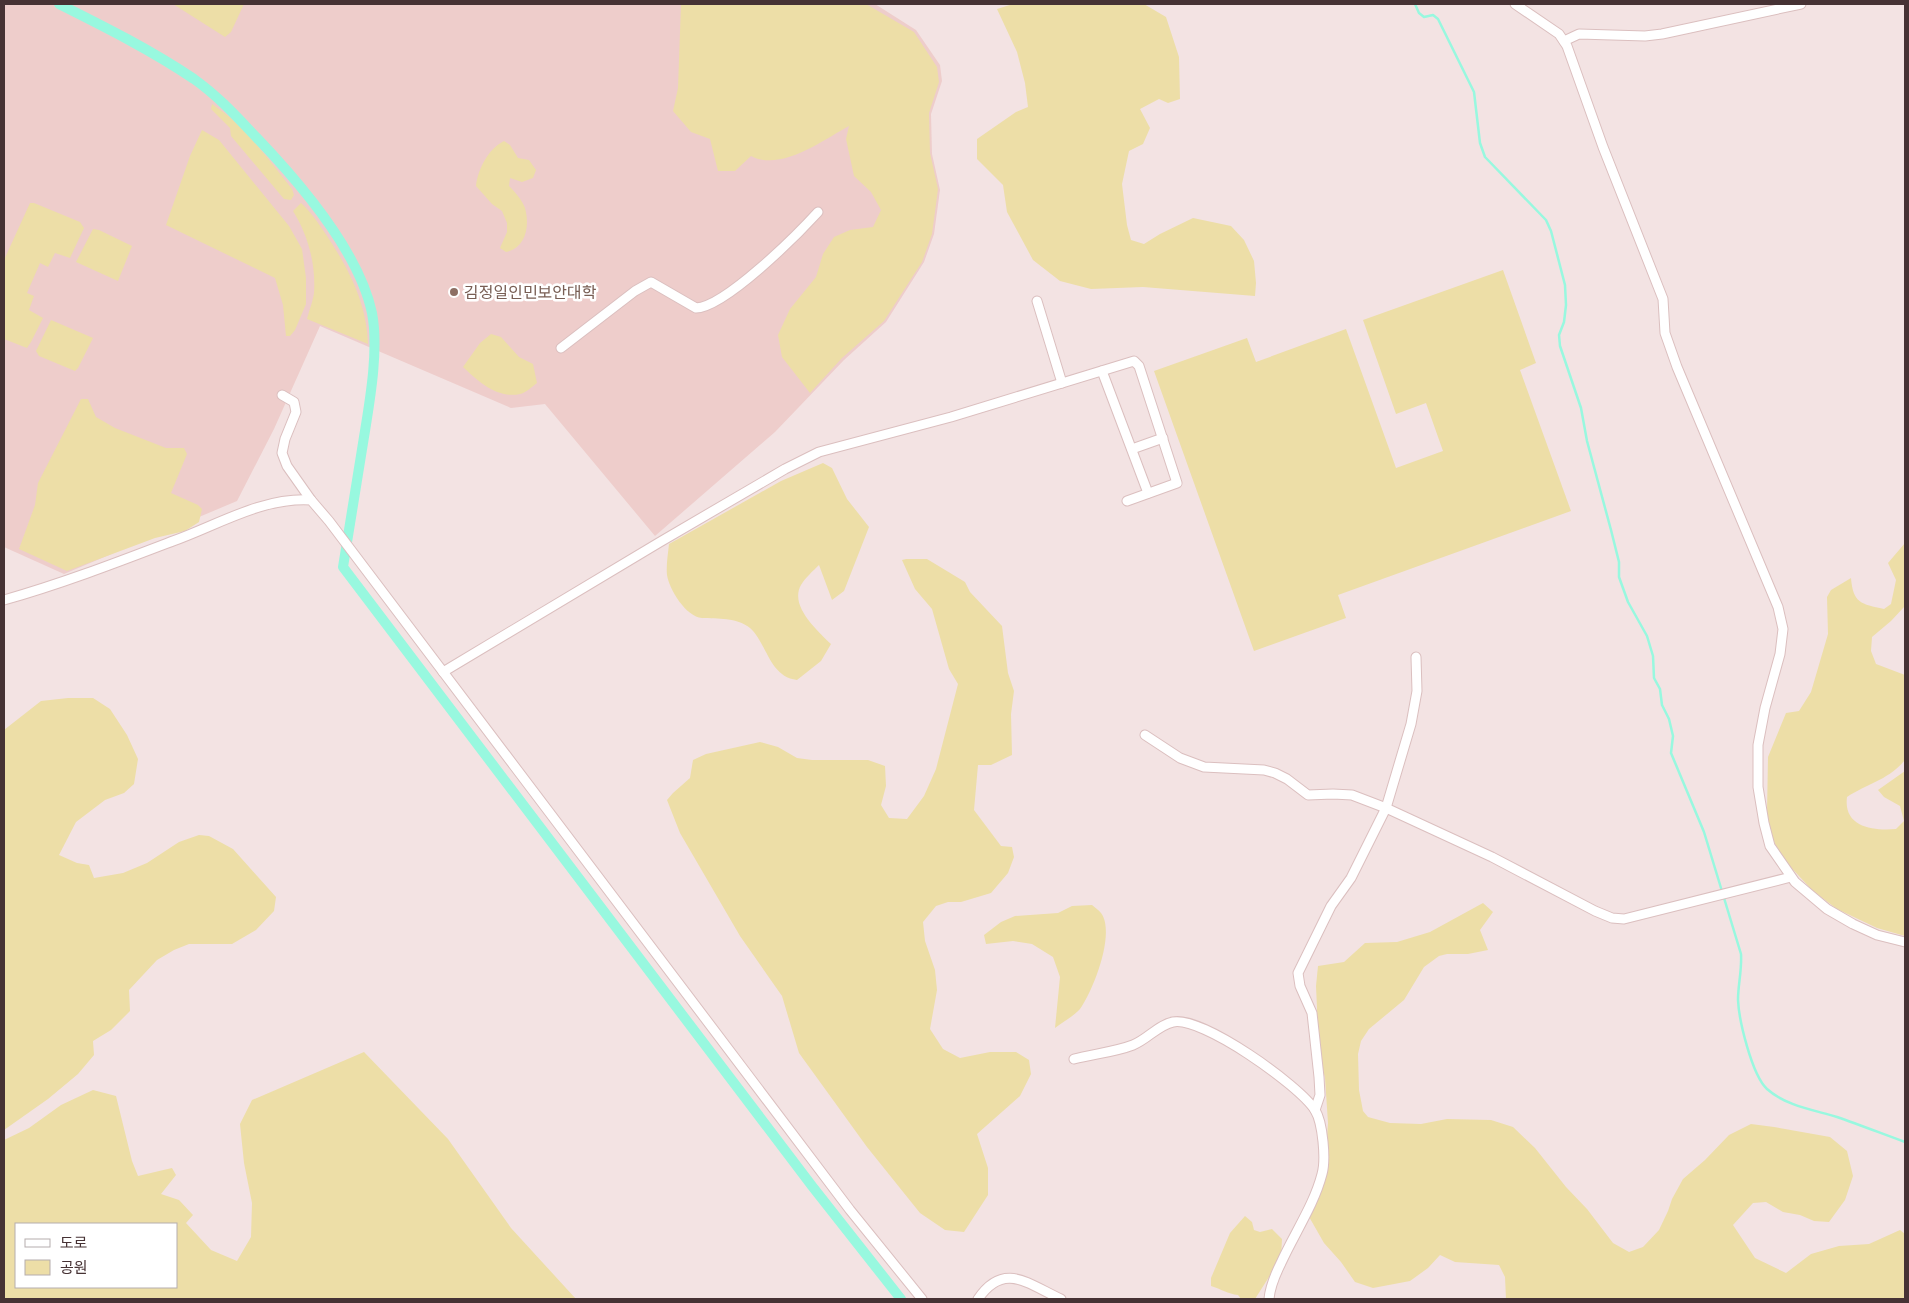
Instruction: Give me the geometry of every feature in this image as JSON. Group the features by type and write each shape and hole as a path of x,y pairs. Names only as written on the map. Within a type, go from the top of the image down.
{"street":[{"path":"1515,4 1559,34 1573,60 1603,148 1663,299 1666,333 1677,367 1778,607 1783,629 1780,654 1765,708 1758,746 1758,787 1770,846 1795,882 1827,909 1877,935 1905,942"},
{"path":"1564,41 1579,34 1644,36 1662,34 1801,4"},
{"path":"562,348 640,287 651,282 696,308 703,308 714,304 794,239 818,212"},
{"path":"1037,301 1062,383"},
{"path":"443,672 660,542 777,474 819,452 951,417 1134,361 1139,366 1177,483 1128,501"},
{"path":"1102,371 1148,494"},
{"path":"282,395 294,402 296,412 285,439 282,453 286,466 850,1210 922,1299"},
{"path":"1132,449 1163,438"},
{"path":"4,600 30,593 174,541 274,502 296,499 311,500"},
{"path":"1314,1110 1320,1095 1312,1013 1300,986 1298,973 1330,906 1351,878 1386,808 1411,724 1417,691 1416,657"},
{"path":"1145,735 1180,758 1204,767 1275,772 1308,795 1352,795 1386,808 1492,857 1612,918 1624,919 1664,910 1791,877"},
{"path":"1074,1059 1133,1045 1157,1029 1173,1022 1185,1022 1203,1029 1291,1084 1314,1110 1320,1124 1323,1172 1316,1193 1291,1240 1270,1289 1269,1299"},
{"path":"978,1299 992,1282 999,1278 1009,1277 1061,1299"}],"shaded area":[{"name":"김정일인민보안대학","path":"4,4 875,4 916,30 940,65 942,81 931,114 932,154 940,190 934,234 924,262 886,322 844,360 775,432 655,536 545,404 511,408 320,326 274,429 237,501 64,574 4,547"}],"green space":[{"path":"173,4 244,4 231,32 225,37"},
{"path":"681,4 866,4 914,32 937,67 939,82 929,113 930,153 938,189 932,234 922,262 884,321 842,358 810,393 782,357 778,335 790,309 816,277 823,254 834,237 850,230 873,227 881,210 871,192 854,176 846,139 849,126 814,146 788,157 763,160 751,156 735,171 718,171 710,139 691,132 673,111 678,88"},
{"path":"1013,4 1144,4 1166,17 1179,57 1180,99 1168,103 1159,99 1140,109 1150,128 1143,144 1129,151 1122,184 1127,225 1131,240 1144,244 1193,218 1231,226 1244,240 1254,261 1255,296 1143,287 1091,289 1060,281 1033,260 1007,212 1003,185 977,159 977,139 1016,112 1028,107 1025,83 1017,52 997,9"},
{"path":"212,104 234,121 265,155 292,189 294,195 291,200 284,199 231,136 230,128 211,109"},
{"path":"202,130 219,140 289,226 302,249 306,278 306,304 295,330 290,336 286,336 283,305 275,278 166,225 190,156"},
{"path":"504,141 510,145 518,158 529,160 536,170 533,178 522,182 510,178 509,186 524,205 527,222 522,241 513,250 506,252 500,248 507,232 507,223 502,211 492,204 476,186 485,160 493,149"},
{"path":"30,203 80,222 84,228 70,258 55,253 48,267 40,263 27,293 34,296 29,310 43,318 27,348 4,339 4,260"},
{"path":"301,203 321,227 349,274 364,315 368,344 307,319 313,296 314,271 307,240 293,211"},
{"path":"93,229 132,246 118,281 76,262"},
{"path":"1503,270 1536,363 1520,370 1571,511 1338,595 1346,618 1254,651 1154,371 1247,338 1256,362 1346,329 1396,468 1443,451 1426,403 1396,414 1363,320"},
{"path":"51,320 93,338 75,371 39,356 36,351"},
{"path":"491,334 501,337 519,357 533,364 537,383 522,393 504,394 488,388 463,367 480,343"},
{"path":"81,399 88,399 96,417 115,428 166,448 184,448 187,454 171,493 198,505 202,509 199,522 185,531 155,538 67,571 19,549 35,505 38,483"},
{"path":"823,463 832,468 847,499 869,527 844,591 832,600 819,565 801,585 798,593 802,609 807,618 831,644 821,661 797,680 788,678 780,673 769,658 756,634 745,624 727,619 702,618 684,608 668,581 669,544 781,481"},
{"path":"1905,543 1905,606 1872,637 1871,651 1876,664 1905,675 1905,760 1891,773 1847,797 1847,807 1850,815 1861,825 1869,828 1896,829 1904,821 1900,806 1884,797 1878,790 1905,771 1905,936 1877,928 1837,909 1813,891 1784,860 1773,840 1767,814 1768,757 1786,713 1799,711 1811,692 1828,634 1827,597 1831,590 1851,578 1854,593 1860,601 1869,606 1884,609 1891,604 1896,580 1888,563"},
{"path":"927,559 965,582 970,592 1002,626 1008,673 1014,691 1011,714 1012,755 991,765 978,765 974,810 1001,846 1012,847 1014,857 1008,873 991,893 961,902 948,902 936,906 923,922 925,941 935,970 937,990 930,1029 943,1049 960,1058 990,1052 1016,1052 1029,1060 1031,1074 1020,1096 977,1134 988,1168 988,1195 964,1232 945,1230 920,1213 867,1147 799,1053 782,996 740,936 680,833 667,800 690,778 693,760 706,754 760,742 778,747 797,758 812,760 868,760 885,766 886,786 881,805 889,818 907,819 924,796 936,769 958,684 949,669 932,609 915,589 902,560"},
{"path":"93,698 110,709 127,735 138,759 134,784 124,793 105,800 76,822 59,855 77,863 89,865 94,878 123,873 147,863 179,842 199,835 209,836 233,849 276,897 274,911 256,930 232,944 189,944 157,960 129,990 130,1011 111,1030 93,1041 94,1055 78,1074 48,1099 4,1130 4,730 41,701"},
{"path":"1483,903 1493,912 1480,930 1488,950 1468,954 1439,956 1424,967 1404,1000 1369,1029 1361,1041 1358,1054 1359,1090 1363,1111 1368,1117 1390,1123 1421,1124 1447,1119 1491,1120 1513,1127 1535,1148 1613,1243 1629,1252 1643,1247 1659,1230 1683,1179 1729,1135 1751,1124 1830,1137 1847,1151 1853,1176 1845,1200 1829,1222 1814,1221 1800,1215 1783,1212 1766,1202 1753,1203 1733,1225 1755,1258 1786,1273 1811,1254 1839,1246 1869,1244 1900,1230 1905,1234 1905,1299 1506,1299 1505,1277 1499,1265 1455,1262 1440,1255 1428,1268 1410,1281 1373,1288 1355,1282 1324,1243 1308,1215 1326,1152 1328,1123 1325,1078 1315,1037 1318,966 1344,962 1365,943 1397,942 1430,932"},
{"path":"1092,905 1101,913 1105,922 1106,934 1101,962 1091,989 1080,1009 1072,1017 1055,1028 1060,977 1053,957 1032,944 1013,941 986,944 984,935 1001,922 1015,916 1058,913 1072,906"},
{"path":"364,1052 448,1139 511,1228 576,1299 4,1299 4,1140 29,1128 61,1105 93,1090 116,1096 132,1161 138,1176 172,1168 176,1175 161,1194 179,1200 193,1215 186,1223 211,1250 237,1261 251,1237 252,1203 244,1163 240,1124 252,1100"},
{"path":"1245,1216 1252,1222 1254,1230 1260,1232 1272,1229 1282,1239 1281,1258 1255,1299 1241,1299 1238,1295 1211,1286 1211,1278 1230,1233"}],"waterway":[{"path":"59,4 161,58 211,92 274,156 309,197 341,242 355,266 365,290 372,313 375,342 369,407 343,567 812,1186 901,1299"},
{"path":"1415,4 1419,13 1424,17 1433,15 1438,19 1474,92 1480,143 1485,157 1546,220 1551,231 1565,285 1566,305 1564,322 1559,335 1560,346 1581,408 1587,441 1619,562 1619,577 1628,602 1647,636 1653,656 1654,678 1660,689 1662,705 1669,719 1673,736 1671,753 1704,832 1741,954 1738,994 1739,1009 1747,1047 1756,1072 1767,1089 1783,1100 1800,1107 1837,1117 1905,1142"}],"place":[{"name":"김정일인민보안대학","path":"454,292"}]}
